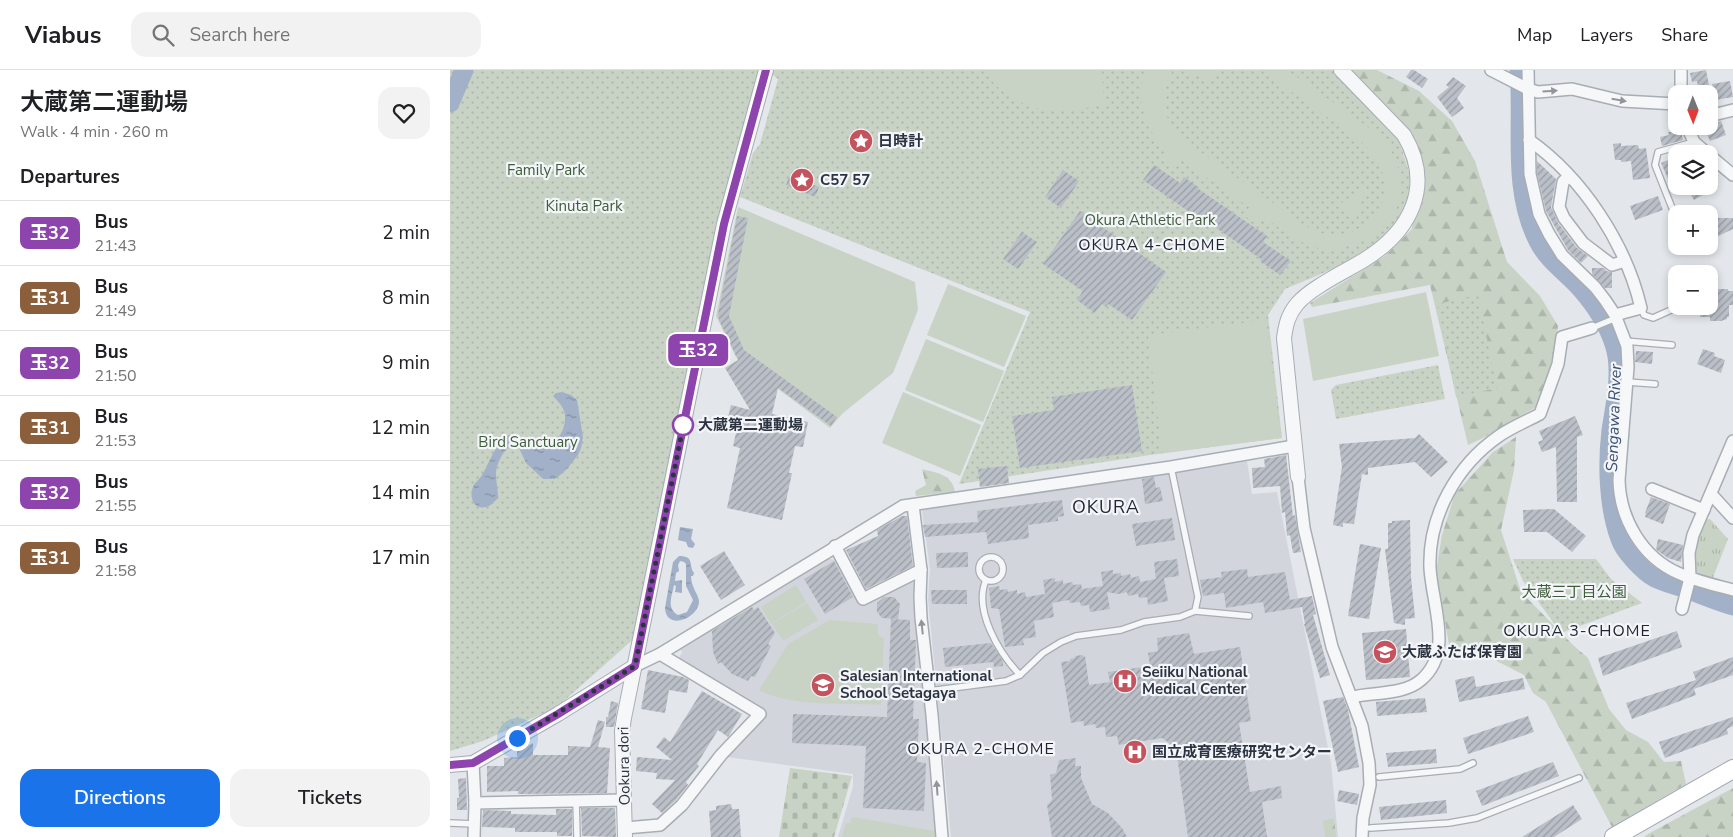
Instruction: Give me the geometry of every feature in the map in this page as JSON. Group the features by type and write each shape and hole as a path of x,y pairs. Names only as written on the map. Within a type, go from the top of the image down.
{"main road":[{"path":"1611,835 1733,769"}],"street":[{"name":"Ookura dori","path":"625,833 622,730 724,224 766,70"},
{"path":"1341,70 1404,135 1416,160 1418,183 1414,207 1397,233 1367,259 1320,286 1298,302 1286,320 1284,338 1303,521 1332,646 1362,726 1369,768 1370,785 1362,818 1362,837"},
{"path":"1491,70 1528,89 1538,92 1572,89 1622,101 1668,104"},
{"path":"1528,70 1532,188 1539,214 1562,255 1595,287 1616,316 1625,341 1628,359 1627,382 1619,474 1620,495 1624,512 1635,536 1652,556 1669,569 1690,578 1733,590"},
{"path":"1680,85 1681,70"},
{"path":"1718,114 1733,110"},
{"path":"1691,135 1698,145"},
{"path":"1529,140 1545,152 1569,176 1598,212 1625,261 1641,308 1616,316"},
{"path":"1718,162 1733,176"},
{"path":"1721,165 1733,162"},
{"path":"1569,176 1563,182 1559,207 1564,218 1584,243 1612,265 1625,261"},
{"path":"1352,697 1403,689 1420,681 1437,660 1440,644 1430,568 1432,538 1450,488 1480,451 1500,435 1540,414 1558,364 1562,337 1592,328"},
{"path":"1683,605 1690,578 1689,553 1693,535 1711,494 1728,466 1733,441"},
{"path":"450,765 473,763 558,714 635,666 660,654 903,506 1171,467 1294,446"},
{"path":"1652,489 1704,510"},
{"path":"1711,494 1733,518"},
{"path":"913,505 922,570 920,597 942,837"},
{"path":"836,546 863,600 922,570"},
{"path":"625,833 660,825 682,804 721,755 760,714 660,654"},
{"path":"473,763 474,837"},
{"path":"475,803 625,800"}],"lane":[{"path":"1671,205 1656,165 1658,152 1694,142"},
{"path":"1641,308 1644,315 1653,318 1668,311"},
{"path":"1592,328 1616,316"},
{"path":"1625,341 1672,345"},
{"path":"1627,382 1655,384"},
{"path":"1171,467 1198,597 1195,611"},
{"path":"989,557 996,558 1003,568 1001,576 994,581 986,580 980,575 981,562 989,557"},
{"path":"986,580 982,590 983,608 991,632 1006,660 1020,675"},
{"path":"929,691 1006,681 1020,675 1043,654 1061,642 1076,636 1121,630 1144,622 1180,618 1195,611 1249,616"},
{"path":"1379,777 1460,769 1473,763"},
{"path":"1370,828 1477,818 1579,778"},
{"path":"576,801 577,837"},
{"path":"450,823 475,824"}],"shaded area":[{"name":"Seiiku National Medical Center","path":"1247,461 1252,494 1277,492 1331,763 1338,837 951,837 928,599 930,569 922,510"},
{"name":"Salesian International School Setagaya","path":"828,558 837,561 862,606 913,580 939,837 838,837 853,786 853,774 727,757 765,718 766,710 678,660 682,652 680,649"}],"green space":[{"name":"Kinuta Park","path":"450,70 760,70 638,635 557,707 483,741 450,751"},
{"name":"Okura Athletic Park","path":"773,70 1332,70 1399,141 1410,175 1408,200 1400,223 1381,242 1347,263 1285,289 1268,315 1282,438 1150,455 959,484 1030,312 740,197 753,153 760,144 778,79 772,74"},
{"path":"985,70 1102,70 1104,104 1066,111 1044,110 1033,107 1006,94 992,81"},
{"path":"1145,70 1173,70 1165,88 1164,106 1170,122 1181,138 1307,227 1329,235 1350,233 1368,222 1381,205 1385,184 1382,171 1372,154 1358,139 1261,70 1287,70 1376,133 1393,154 1398,166 1400,192 1398,205 1392,218 1384,229 1372,238 1336,250 1317,248 1295,239 1180,159 1174,166 1164,159 1169,151 1154,135 1144,115 1141,92"},
{"path":"1179,70 1214,70 1213,81"},
{"path":"1307,70 1377,70 1419,91 1452,121 1475,161 1507,262 1540,296 1558,326 1553,365 1536,407 1468,445 1430,285 1312,307 1310,303 1385,256 1412,229 1415,184 1395,131"},
{"path":"1365,188 1356,219 1347,215 1337,206"},
{"path":"738,207 915,282 918,310 893,373 843,413 830,428 736,357 716,316"},
{"path":"1250,208 1260,216 1255,223 1245,216"},
{"path":"948,284 1026,316 1004,367 927,335"},
{"path":"1426,292 1439,356 1313,381 1303,319"},
{"path":"1478,295 1497,388 1456,397 1437,304"},
{"path":"1266,320 1281,438 1162,453 1148,335"},
{"path":"926,339 1004,371 983,422 905,390"},
{"path":"1438,365 1445,399 1336,419 1331,390 1336,385"},
{"path":"903,392 981,425 960,476 882,443"},
{"path":"1516,437 1514,470 1501,530 1521,592 1588,658 1609,709 1626,730 1648,742 1664,762 1681,761 1686,784 1612,827 1546,702 1533,693 1524,675 1485,655 1451,656 1436,571 1442,535 1455,494 1493,452"},
{"path":"922,469 943,475 951,481 955,492 916,496 915,491 926,485"},
{"path":"1710,519 1728,539 1712,580 1695,575 1695,553 1698,541 1705,520"},
{"name":"大蔵三丁目公園","path":"1513,559 1596,559 1611,579 1642,603 1561,633 1523,581"},
{"path":"796,585 806,602 771,624 761,607"},
{"path":"807,603 818,620 783,641 772,624"},
{"path":"830,620 878,624 878,634 884,639 881,705 801,702 771,695 759,690 788,644"},
{"path":"790,768 852,776 834,837 779,837"},
{"path":"1733,788 1733,837 1644,837 1648,834"},
{"path":"852,817 935,831 937,837 842,837 846,823 850,823"},
{"path":"1334,818 1336,837 1325,837 1323,821"}],"water":[{"path":"562,392 571,395 577,400 583,437 578,455 559,476 554,479 543,479 526,463 518,446 514,443 504,452 499,461 496,474 498,498 486,507 475,504 472,498 473,487 494,451 504,438 514,435 529,443 544,445 550,444 559,437 564,426 565,413 553,396 556,393"},
{"path":"680,527 693,529 691,539 695,544 693,548 688,547 686,542 678,540"},
{"path":"679,556 689,559 694,573 691,576 691,580 699,600 697,609 693,614 687,618 675,621 670,619 665,608 673,562","holes":["680,561 686,564 686,586 693,600 687,612 678,615 672,609 671,602 674,585 676,586 675,592 682,593 682,580 675,581 676,573 679,571 678,565"]}],"building":[{"path":"1411,70 1428,79 1422,88 1406,77"},
{"path":"1706,70 1709,85 1698,85 1697,81 1692,82 1690,73"},
{"path":"1453,77 1466,86 1457,98 1464,108 1452,117 1437,97 1449,87 1446,85"},
{"path":"1730,81 1733,97 1718,100 1718,85 1712,84"},
{"path":"1721,121 1726,135 1710,141 1707,135 1718,135 1718,122"},
{"path":"1682,135 1683,140 1662,146 1660,137"},
{"path":"1621,143 1621,146 1638,145 1639,149 1646,148 1650,178 1633,180 1631,161 1621,162 1621,160 1615,160 1613,144"},
{"path":"1668,160 1668,179 1661,163"},
{"path":"1537,161 1556,179 1551,207 1558,223 1577,248 1588,256 1581,263 1568,250 1546,211 1537,173"},
{"path":"1154,165 1180,183 1184,177 1267,236 1263,242 1291,261 1280,275 1260,261 1261,259 1192,211 1191,213 1143,180"},
{"path":"1063,170 1079,181 1061,208 1045,197"},
{"path":"790,175 819,187 815,197 786,185"},
{"path":"1691,195 1703,195 1694,200"},
{"path":"1658,196 1663,210 1635,220 1630,206"},
{"path":"1080,211 1166,272 1132,320 1108,304 1106,307 1102,304 1095,313 1077,300 1083,291 1043,264"},
{"path":"737,216 748,218 729,316 744,350 837,417 831,426 778,388 772,414 808,422 803,447 795,446 789,473 792,473 782,520 727,508 740,448 733,446 736,433 725,430 731,405 750,410 725,368 738,360 718,314"},
{"path":"1718,218 1733,218 1733,229 1718,236"},
{"path":"1022,232 1037,242 1018,269 1003,259"},
{"path":"1592,268 1604,268 1606,271 1612,272 1612,288 1605,288 1592,274"},
{"path":"1718,289 1733,291 1733,305 1729,305 1729,317 1727,319 1710,321 1710,317 1700,317 1700,315 1718,315"},
{"path":"1703,349 1715,353 1714,356 1725,360 1721,373 1697,364"},
{"path":"1636,351 1653,352 1652,364 1635,362"},
{"path":"1132,385 1142,451 1020,468 1012,416 1054,410 1052,397"},
{"path":"1575,416 1583,435 1577,437 1577,502 1557,502 1556,447 1542,452 1538,442 1543,440 1539,431"},
{"path":"1419,434 1448,462 1431,477 1415,462 1368,468 1368,475 1362,474 1354,524 1343,523 1343,527 1333,525 1342,467 1339,444 1415,438"},
{"path":"1286,455 1293,516 1295,515 1301,552 1293,553 1290,535 1287,536 1285,512 1282,513 1280,486 1253,488 1252,468 1265,467 1264,459"},
{"path":"1007,466 1009,483 980,487 978,469"},
{"path":"1154,477 1156,488 1160,487 1163,501 1145,504 1142,479"},
{"path":"1651,497 1670,504 1663,524 1645,517"},
{"path":"1062,500 1064,516 1058,517 1058,521 1028,525 1029,538 988,544 986,532 925,537 923,525 978,522 977,511"},
{"path":"1554,509 1586,536 1572,552 1547,532 1524,532 1523,510"},
{"path":"902,516 907,516 913,566 866,589 846,550 878,536 877,530"},
{"path":"1172,518 1175,540 1136,546 1132,524"},
{"path":"1410,520 1411,577 1415,618 1405,619 1405,625 1394,623 1385,549 1388,549 1388,523"},
{"path":"1658,539 1683,545 1681,562 1668,558 1656,549"},
{"path":"1360,544 1381,548 1369,619 1348,616"},
{"path":"724,551 745,585 721,600 700,566"},
{"path":"968,552 968,567 937,568 936,553"},
{"path":"1177,559 1179,576 1164,578 1168,601 1148,605 1147,597 1139,598 1138,594 1128,596 1127,592 1118,594 1107,592 1110,609 1090,612 1089,605 1081,606 1080,602 1070,603 1069,600 1052,603 1054,617 1034,621 1036,637 1023,639 1024,645 1005,647 999,609 991,608 989,588 999,586 1000,590 1007,589 1008,592 1017,590 1017,594 1025,592 1026,597 1045,594 1043,580 1055,578 1055,582 1063,580 1063,584 1072,582 1073,585 1081,584 1082,589 1103,586 1101,572 1113,570 1113,574 1121,573 1121,576 1130,574 1131,578 1139,576 1140,582 1156,579 1154,562"},
{"path":"834,561 853,597 825,614 804,579"},
{"path":"1247,569 1248,577 1285,572 1290,600 1312,596 1316,614 1313,615 1330,675 1320,678 1304,624 1302,607 1265,613 1263,602 1226,608 1224,593 1203,596 1200,580 1222,577 1221,572"},
{"path":"931,590 967,590 967,604 932,604"},
{"path":"884,597 894,597 900,604 898,619 882,618 877,612 877,603"},
{"path":"752,607 754,610 758,607 775,633 768,644 771,646 755,677 751,676 748,681 732,674 721,662 718,664 713,652 712,631"},
{"path":"891,619 910,620 910,640 916,640 913,719 919,719 917,762 926,763 924,811 863,808 866,746 792,743 793,714 887,717"},
{"path":"1406,629 1410,677 1366,680 1362,633"},
{"path":"1677,631 1682,647 1603,676 1598,658"},
{"path":"1189,633 1194,654 1240,647 1251,721 1239,723 1250,792 1281,786 1282,798 1262,802 1267,837 1188,837 1176,748 1162,738 1119,745 1117,736 1106,737 1105,727 1096,728 1095,724 1084,726 1083,721 1071,723 1061,662 1070,661 1075,656 1083,655 1083,657 1085,656 1089,685 1110,682 1108,672 1150,666 1148,653 1158,651 1157,638"},
{"path":"991,643 1003,661 1003,666 994,667 993,662 945,667 943,648"},
{"path":"1733,657 1733,675 1694,689 1696,695 1632,719 1626,703 1696,680 1693,672"},
{"path":"648,670 689,680 687,693 669,690 665,713 641,709"},
{"path":"1474,676 1476,687 1523,678 1525,689 1459,702 1455,680"},
{"path":"702,691 742,714 728,737 718,730 697,764 699,766 686,782 688,785 662,813 652,804 675,780 656,779 657,773 636,771 637,757 672,760 656,747 664,737 670,742"},
{"path":"1343,697 1348,710 1359,767 1338,772 1323,701"},
{"path":"1425,698 1427,712 1377,716 1376,702"},
{"path":"611,701 618,703 614,727 606,727 606,717 608,717"},
{"path":"1528,716 1534,732 1468,754 1463,738"},
{"path":"1733,717 1733,726 1727,729 1728,734 1665,758 1659,742"},
{"path":"598,720 605,722 598,747 610,748 607,793 518,794 518,791 487,792 487,766 504,766 504,758 517,757 517,751 533,743 533,755 568,755 568,746 590,747"},
{"path":"1436,749 1437,763 1388,767 1386,753"},
{"path":"1076,758 1075,766 1081,766 1081,778 1092,804 1108,813 1122,828 1127,837 1052,837 1047,805 1052,800 1050,775 1056,773 1059,760"},
{"path":"1553,762 1559,776 1482,806 1476,791"},
{"path":"466,778 467,810 457,810 457,798 459,798 458,779"},
{"path":"1339,790 1359,794 1357,805 1337,801"},
{"path":"1446,800 1447,813 1381,820 1379,807"},
{"path":"731,804 732,809 739,809 741,837 711,837 709,811 716,810 716,806"},
{"path":"1573,805 1582,819 1554,837 1522,837"},
{"path":"581,808 615,808 616,837 582,836"},
{"path":"556,809 572,809 572,836 557,836 557,832 515,832 515,828 482,827 483,810 511,811 511,814 556,815"}],"waterway":[{"path":"450,103 464,70"},
{"name":"Sengawa River","path":"1519,70 1521,179 1530,221 1538,241 1547,255 1581,289 1596,308 1608,330 1617,354 1618,376 1611,430 1609,471 1613,513 1620,539 1634,561 1655,578 1733,606"}],"railway":[{"path":"789,179 817,191"}],"bus line":[{"name":"玉32","path":"450,765 473,763 558,714 635,666 724,224 766,70"}],"place":[{"name":"日時計","path":"861,141"},
{"name":"C57 57","path":"802,180"},
{"name":"大蔵第二運動場","path":"683,425"},
{"name":"大蔵ふたば保育園","path":"1385,652"},
{"name":"Seiiku National Medical Center","path":"1125,681"},
{"name":"Salesian International School Setagaya","path":"823,685"},
{"name":"国立成育医療研究センター","path":"1135,752"}],"district":[{"name":"OKURA 4-CHOME","path":"1152,244"},
{"name":"OKURA","path":"1106,507"},
{"name":"OKURA 3-CHOME","path":"1577,630"},
{"name":"OKURA 2-CHOME","path":"981,748"}],"route":[{"path":"517,738 635,666 685,417 683,425"}],"park label":[{"name":"Family Park","path":"546,170"},
{"name":"Bird Sanctuary","path":"528,442"}]}
